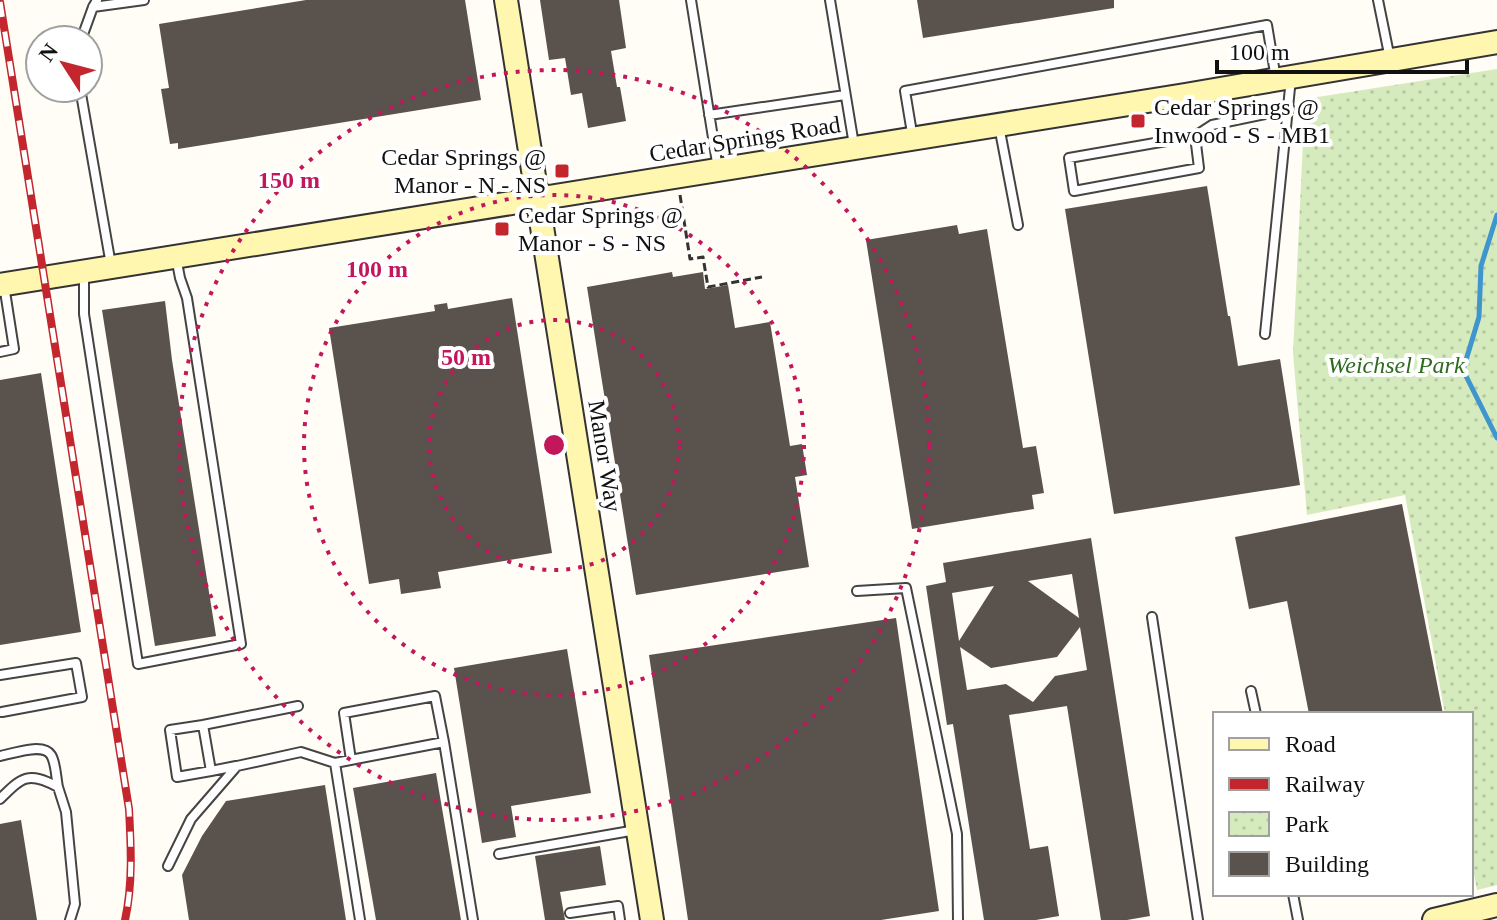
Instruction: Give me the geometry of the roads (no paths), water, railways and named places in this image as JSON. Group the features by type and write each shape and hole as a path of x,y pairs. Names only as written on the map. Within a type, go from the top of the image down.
{"main road":[{"name":"Manor Way","path":"506,0 651,920"},
{"name":"Cedar Springs Road","path":"2,285 1497,42"},
{"path":"1434,920 1497,905"}],"lane":[{"path":"87,24 95,3 144,0"},
{"path":"691,0 718,170"},
{"path":"830,0 854,148"},
{"path":"1378,0 1390,60"},
{"path":"913,139 905,91 1267,25 1290,109 1265,334"},
{"path":"709,115 845,95"},
{"path":"83,104 111,267"},
{"path":"1195,136 1199,168 1074,191 1069,158 1195,136 1212,125 1290,109"},
{"path":"998,125 1018,225"},
{"path":"83,271 84,314 138,664 241,644 187,298 176,256"},
{"path":"0,352 14,349 2,285"},
{"path":"857,591 906,588 957,834 958,920"},
{"path":"1152,617 1198,920"},
{"path":"0,675 76,663 82,697 2,712"},
{"path":"1251,691 1256,712"},
{"path":"351,760 344,713 435,696 473,920"},
{"path":"298,706 170,730 177,777 301,752 335,763 444,742"},
{"path":"203,725 211,771"},
{"path":"0,756 36,748 47,750 52,756 66,812 75,904 70,920"},
{"path":"335,763 360,920"},
{"path":"168,866 191,819 237,766"},
{"path":"0,799 14,784 26,778 41,778 58,787"},
{"path":"499,854 638,830"},
{"path":"1293,896 1298,920"},
{"path":"570,913 618,906 620,920"}],"waterway":[{"path":"1497,215 1481,266 1479,317 1463,370 1497,438"}],"railway":[{"path":"0,2 129,809 130,879 125,920"}],"place":[{"name":"Cedar Springs @ Inwood - S - MB1","path":"1138,121"},
{"name":"Cedar Springs @ Manor - N - NS","path":"562,171"},
{"name":"Cedar Springs @ Manor - S - NS","path":"502,229"}],"park label":[{"name":"Weichsel Park","path":"1396,365"}]}
